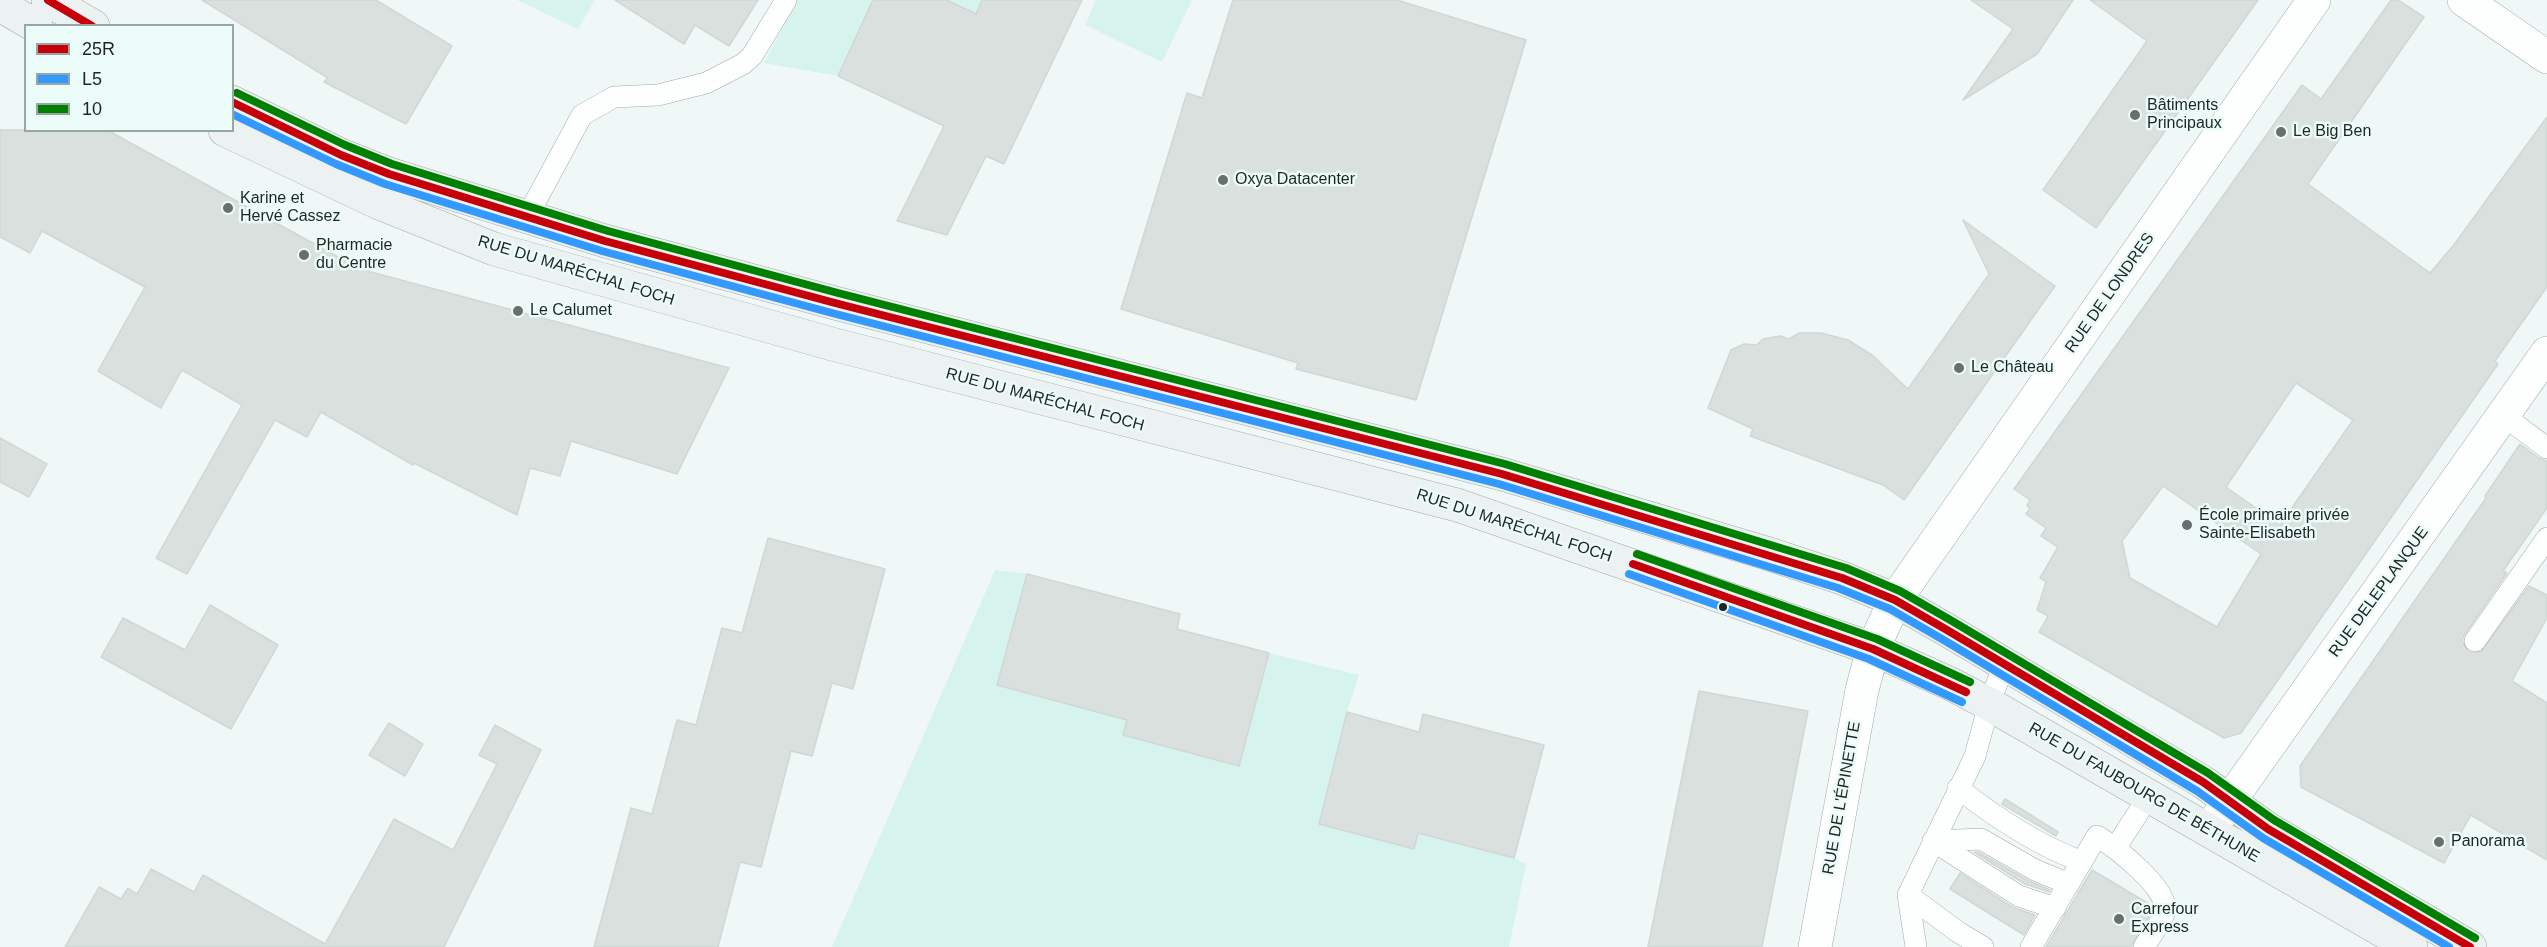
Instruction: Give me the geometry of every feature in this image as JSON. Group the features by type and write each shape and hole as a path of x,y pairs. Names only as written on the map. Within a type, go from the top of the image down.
{"main road":[{"path":"48,0 90,24"},
{"path":"0,5 33,24"},
{"path":"234,103 341,155 389,174 527,218 835,303 1503,474 1795,562 1895,600"},
{"name":"RUE DU MARÉCHAL FOCH","path":"229,132 379,203 494,249 832,345 1457,505 1873,649"},
{"name":"RUE DU FAUBOURG DE BÉTHUNE","path":"1895,600 2203,782 2268,829 2470,947"},
{"name":"RUE DU FAUBOURG DE BÉTHUNE","path":"1873,649 1989,704 2411,947"}],"street":[{"name":"RUE DE LONDRES","path":"1873,649 1895,600 2313,0"},
{"path":"2464,0 2547,57"},
{"name":"RUE DELEPLANQUE","path":"2209,830 2547,353"},
{"name":"RUE DE L'ÉPINETTE","path":"1815,947 1851,739 1873,649"}],"lane":[{"path":"527,218 582,115 614,97 658,95 706,82 742,64 752,56 786,0"},
{"path":"2504,416 2547,448"},
{"path":"2475,642 2547,538"},
{"path":"1916,947 1908,895 1975,756 1989,704 2004,665"},
{"path":"1958,788 1994,816 2039,843 2082,862"},
{"path":"2116,847 2149,796"},
{"path":"2031,947 2097,836 2116,847 2162,894 2165,911 2144,947"},
{"path":"1933,841 1981,839 2035,870 2069,884"},
{"path":"1933,841 2019,896 2055,908"},
{"path":"1908,895 1958,932 1983,947"}],"green space":[{"path":"517,0 595,0 578,29"},
{"path":"797,0 873,0 838,76 764,63"},
{"path":"947,0 982,0 976,14"},
{"path":"1096,0 1192,0 1162,62 1085,25"},
{"path":"995,570 1027,574 997,685 1127,720 1124,735 1239,766 1269,653 1359,675 1347,712 1319,824 1413,849 1418,833 1514,858 1526,864 1509,947 832,947"}],"building":[{"path":"202,0 376,0 452,46 406,124 324,82 328,78"},
{"path":"615,0 758,0 729,46 695,25 684,44"},
{"path":"873,0 947,0 976,14 982,0 1082,0 1004,164 986,156 947,235 897,221 944,126 838,76"},
{"path":"1233,0 1397,0 1526,40 1416,400 1296,369 1298,363 1121,309 1187,93 1202,98"},
{"path":"1971,0 2073,0 2037,54 1963,100 2013,29"},
{"name":"Bâtiments Principaux","path":"2090,0 2258,0 2096,228 2043,190 2147,41"},
{"path":"2391,0 2398,0 2424,17 2308,184 2430,273 2453,246 2547,117 2547,287 2495,361 2498,364 2241,733 2224,738 2039,632 2048,616 2037,610 2046,582 2040,578 2058,547 2041,536 2046,528 2026,514 2030,508 2027,506 2030,500 2014,489 2302,85 2321,99","holes":["2296,383 2353,420 2280,525 2226,487","2163,486 2261,554 2217,627 2130,578 2122,541"]},
{"path":"0,130 111,132 360,269 729,368 677,474 571,441 560,476 530,468 517,515 414,463 413,465 321,412 307,437 275,420 187,574 156,558 242,405 182,370 161,408 98,371 145,287 42,231 30,253 0,237"},
{"name":"Le Château","path":"1963,220 2055,286 1904,500 1883,485 1750,436 1753,429 1708,408 1731,350 1744,344 1757,345 1763,339 1780,336 1789,339 1799,333 1821,333 1848,340 1872,355 1908,389 1989,274"},
{"path":"0,438 47,464 29,497 0,482"},
{"path":"2520,444 2547,461 2547,508 2503,571 2507,573 2462,640 2468,652 2481,652 2529,586 2547,595 2547,618 2512,681 2547,703 2547,860 2471,815 2444,863 2301,787 2300,766 2486,498 2485,496"},
{"path":"768,538 885,569 853,689 832,683 812,756 791,751 761,867 740,862 718,947 594,947 631,808 652,814 677,720 696,725 722,628 742,633"},
{"path":"1027,574 1180,614 1177,629 1269,653 1239,766 1123,735 1127,720 997,685"},
{"path":"210,605 278,645 231,729 101,657 123,618 185,650"},
{"path":"1699,691 1808,711 1762,947 1648,947"},
{"path":"1347,712 1419,732 1423,714 1544,745 1514,858 1418,833 1414,849 1319,824"},
{"path":"389,723 423,744 405,776 369,755"},
{"path":"495,725 541,750 444,947 65,947 99,887 121,899 128,888 137,894 151,869 194,892 203,875 325,944 394,819 453,850 497,764 479,755"},
{"path":"2005,799 2058,832 2056,836 2002,804"},
{"path":"1974,852 2050,890 2049,892 2025,884"},
{"path":"2092,870 2151,905 2151,913 2131,947 2046,947"},
{"path":"1960,873 2012,907 2035,915 2024,935 1950,889"}],"transit line":[{"name":"25R","path":"48,0 89,24"},
{"name":"10","path":"237,93 345,145 392,164 608,231 838,293 1505,464 1846,568 1900,591 1952,621 2208,773 2274,820 2475,938"},
{"name":"25R","path":"234,103 341,155 389,174 605,241 835,303 1502,474 1842,578 1895,600 1947,630 2203,782 2268,829 2470,947"},
{"name":"L5","path":"234,115 336,164 385,184 602,251 832,313 1499,484 1838,588 1890,609 1942,639 2197,791 2263,838 2449,947"},
{"name":"10","path":"1637,554 1877,639 1970,682"},
{"name":"25R","path":"1633,564 1873,649 1966,692"},
{"name":"L5","path":"1629,574 1869,659 1962,702"}],"place":[{"name":"Bâtiments Principaux","path":"2135,115"},
{"name":"Le Big Ben","path":"2281,132"},
{"name":"Oxya Datacenter","path":"1223,180"},
{"name":"Karine et Hervé Cassez","path":"228,208"},
{"name":"Pharmacie du Centre","path":"304,255"},
{"name":"Le Calumet","path":"518,311"},
{"name":"Le Château","path":"1959,368"},
{"name":"École primaire privée Sainte-Elisabeth","path":"2187,525"},
{"name":"Panorama","path":"2439,842"},
{"name":"Carrefour Express","path":"2119,919"}]}
